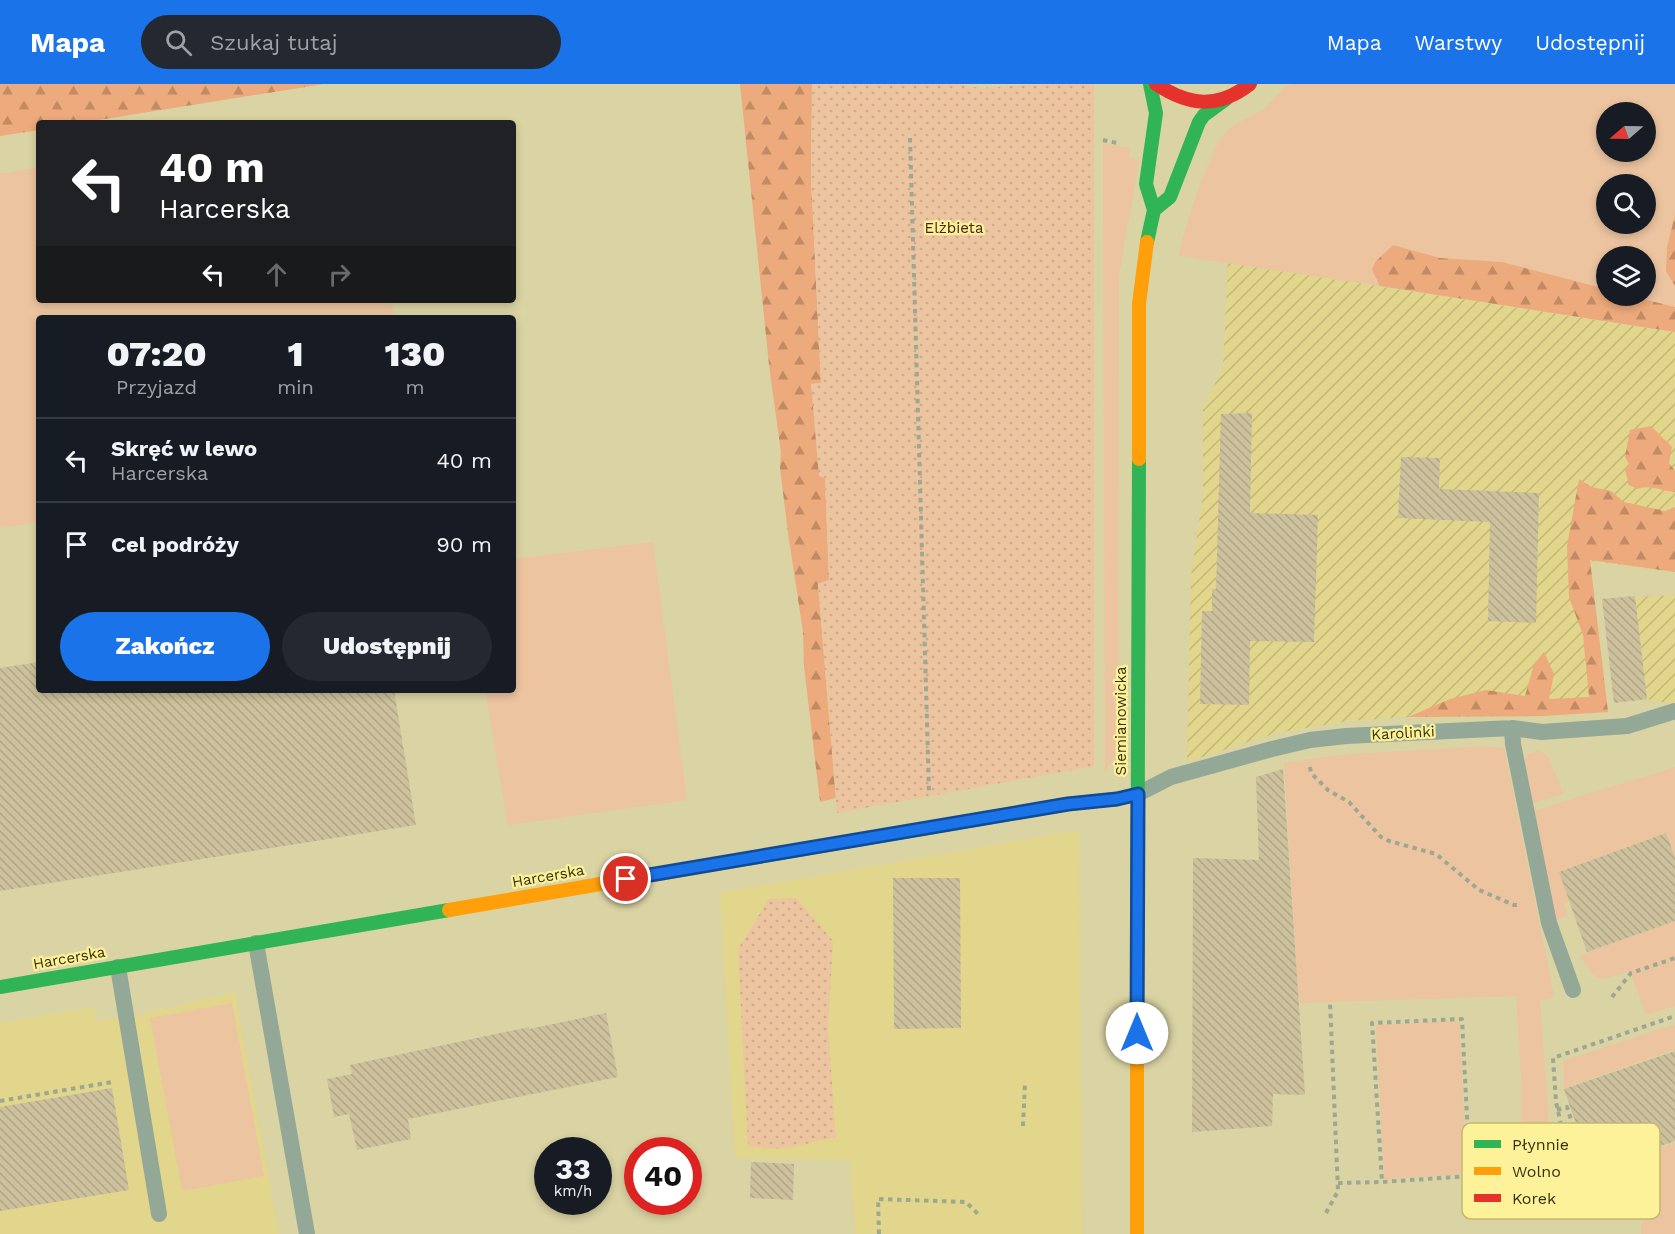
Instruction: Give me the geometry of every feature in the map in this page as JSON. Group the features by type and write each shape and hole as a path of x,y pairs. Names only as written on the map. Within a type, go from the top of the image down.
{"street":[{"name":"Siemianowicka","path":"1137,1234 1139,304 1144,254 1154,210 1146,184 1156,113 1150,84"},
{"path":"1156,84 1166,92 1189,101 1214,102 1226,99"},
{"name":"Siemianowicka","path":"1154,210 1170,197 1199,122 1204,115 1250,84"},
{"name":"Harcerska","path":"0,987 1056,806 1138,794"}],"lane":[{"name":"Karolinki","path":"1138,794 1171,777 1310,740 1346,736 1512,728 1542,732 1627,726 1675,711"},
{"path":"1512,728 1513,744 1549,922 1573,990"},
{"path":"256,943 307,1234"},
{"path":"118,967 159,1214"}],"path":[{"path":"910,138 929,796"},
{"path":"1309,764 1311,773 1328,790 1349,802 1381,837 1436,855 1479,890 1514,905 1524,903"},
{"path":"1612,997 1631,973 1675,958"},
{"path":"1326,1213 1338,1191 1330,1002"},
{"path":"1560,1123 1553,1058 1675,1016"},
{"path":"1382,1182 1372,1023 1462,1018 1467,1123"},
{"path":"0,1101 110,1083"},
{"path":"1023,1126 1024,1083"},
{"path":"1557,1110 1567,1107 1572,1123"},
{"path":"1338,1183 1462,1177"},
{"path":"879,1234 878,1199 966,1202 979,1215"}],"shaded area":[{"path":"1228,263 1675,332 1675,572 1590,561 1608,712 1544,716 1408,717 1348,721 1276,733 1187,762 1191,576 1203,495 1203,406 1223,369"},
{"path":"1675,595 1675,705 1647,699 1614,703 1602,599"},
{"path":"1079,830 1082,1234 855,1234 850,1160 735,1158 720,893"},
{"path":"235,992 279,1234 0,1234 0,1023 94,1007 96,1021 137,1015"}],"green space":[{"path":"0,84 324,84 99,120 36,120 36,130 0,136"},
{"path":"740,84 812,84 811,178 821,383 811,384 825,478 829,580 818,584 836,798 820,802 804,666 803,632 780,468 781,453 769,365"},
{"name":"Elżbieta","path":"812,84 958,84 980,88 1094,84 1094,766 837,813 818,584 829,580 825,478 819,476 811,384 821,383 811,178"},
{"path":"1292,84 1675,84 1675,215 1667,247 1666,271 1675,286 1675,307 1656,302 1656,246 1596,246 1596,286 1502,262 1440,258 1393,245 1372,270 1380,286 1179,256 1198,191 1220,141 1230,128 1265,108 1281,91"},
{"path":"1103,143 1130,148 1129,157 1139,160 1119,276 1118,711 1116,752 1105,773"},
{"path":"36,168 36,303 392,303 394,315 36,315 36,522 0,528 0,174"},
{"path":"1675,215 1675,286 1666,271 1667,247"},
{"path":"1393,245 1440,258 1502,262 1596,286 1596,306 1656,306 1656,302 1675,307 1675,332 1380,286 1372,270 1375,262"},
{"path":"1651,426 1672,447 1669,463 1675,471 1675,492 1651,487 1637,489 1629,485 1625,470 1629,464 1625,457 1630,430"},
{"path":"1579,479 1592,487 1611,491 1624,502 1665,511 1675,507 1675,572 1590,560 1608,712 1544,716 1408,717 1450,699 1486,690 1525,696 1534,664 1544,652 1554,674 1549,699 1589,697 1583,635 1569,597 1567,546"},
{"path":"653,542 687,800 508,825 486,693 516,693 516,559"},
{"path":"1485,746 1504,748 1554,996 1540,1001 1549,1123 1521,1123 1522,1089 1516,996 1299,1003 1284,763 1338,755"},
{"path":"1540,750 1549,758 1563,793 1533,803 1525,760 1528,754"},
{"path":"1675,767 1675,858 1666,833 1559,872 1569,901 1564,904 1568,916 1556,920 1534,811"},
{"path":"796,898 833,941 828,1028 836,1138 785,1148 748,1147 738,949 769,899"},
{"path":"1675,921 1675,1006 1646,1015 1630,971 1600,978 1591,972 1580,955"},
{"path":"232,1003 264,1176 182,1191 150,1018"},
{"path":"1459,1020 1464,1123 1462,1123 1462,1174 1384,1179 1376,1025"},
{"path":"1675,1026 1675,1054 1673,1050 1564,1088 1563,1061"},
{"path":"1675,1143 1675,1234 1641,1234 1641,1219 1660,1219 1660,1148"}],"building":[{"path":"1252,413 1250,513 1318,515 1314,642 1250,641 1249,705 1200,704 1202,611 1212,611 1212,589 1216,589 1221,414"},
{"path":"1401,457 1440,458 1439,489 1539,493 1536,623 1488,621 1490,522 1398,518"},
{"path":"1635,596 1647,699 1614,703 1602,599"},
{"path":"36,662 36,693 394,693 416,825 0,891 0,668"},
{"path":"1283,769 1305,1095 1273,1094 1272,1126 1192,1132 1193,858 1259,860 1256,777"},
{"path":"1666,833 1675,858 1675,921 1587,952 1559,872"},
{"path":"893,878 960,878 961,1028 894,1029"},
{"path":"606,1013 618,1077 408,1119 411,1139 357,1150 349,1114 334,1117 327,1079 352,1074 350,1065"},
{"path":"1675,1051 1675,1141 1660,1146 1660,1123 1576,1123 1564,1089"},
{"path":"112,1088 129,1190 0,1211 0,1107"},
{"path":"751,1162 794,1164 793,1200 750,1198"}],"traffic: fast":[{"path":"1147,242 1154,210 1146,184 1156,113 1150,84"},
{"path":"1154,210 1170,197 1199,122 1204,115 1226,99"},
{"path":"1137,1008 1139,459"},
{"path":"746,859 1138,794"},
{"path":"0,987 449,910"}],"traffic: slow":[{"path":"1139,459 1139,304 1147,242"},
{"path":"449,910 746,859"},
{"path":"1137,1008 1137,1234"}],"traffic: jam":[{"path":"1156,84 1180,97 1203,102 1226,98 1250,84"}],"route":[{"path":"626,879 1138,794 1137,1033"}]}
